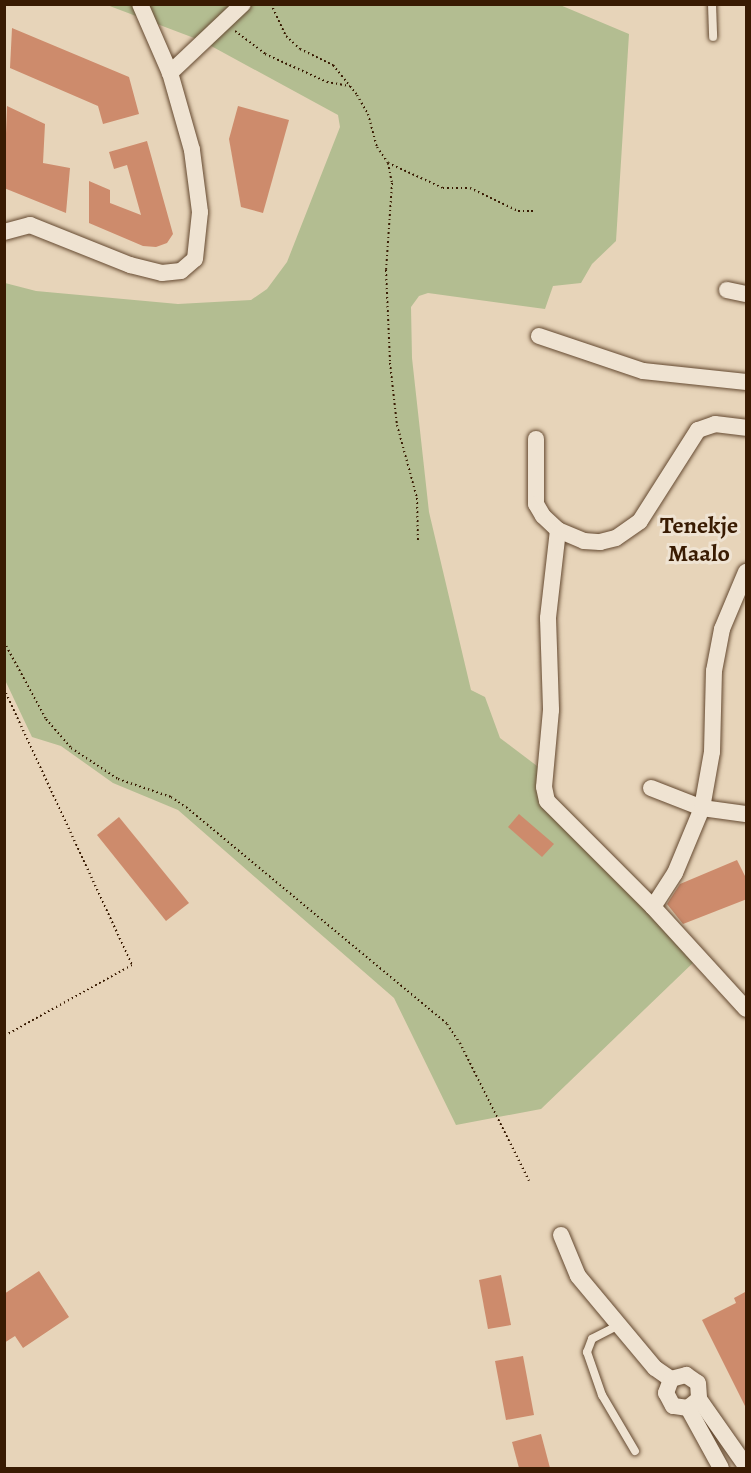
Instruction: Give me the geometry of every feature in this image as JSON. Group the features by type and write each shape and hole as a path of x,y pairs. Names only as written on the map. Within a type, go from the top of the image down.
{"street":[{"path":"4,232 30,225 147,270 171,273 189,267 198,249 198,193 192,150 170,73 140,4"},
{"path":"170,73 243,4"},
{"path":"727,290 747,294"},
{"path":"539,336 643,371 747,382"},
{"path":"536,439 536,504 558,530 584,541 616,538 640,520 698,430 715,424 747,428"},
{"path":"558,530 548,618 550,710 545,794 565,822 653,907 747,1009"},
{"path":"653,907 675,873 702,808 711,752 716,660 722,629 747,572"},
{"path":"651,788 702,808 747,814"},
{"path":"561,1235 578,1276 655,1368 671,1379 686,1375 698,1383 693,1403 721,1468"},
{"path":"671,1379 666,1393 673,1406 693,1403"},
{"path":"693,1403 747,1466"}],"lane":[{"path":"712,4 713,37"},
{"path":"620,1324 592,1339 586,1352 602,1395 635,1451"}],"path":[{"path":"271,4 286,36 300,49 333,65 350,86 368,114 377,147 388,163 392,183 387,270 390,363 397,425 417,498 418,541"},
{"path":"224,22 266,54 327,82 350,86"},
{"path":"388,163 443,188 470,188 518,211 534,211"},
{"path":"4,642 46,719 71,748 109,774 171,797 195,813 447,1024 460,1043 529,1181"},
{"path":"4,689 132,965 4,1036"}],"green space":[{"path":"107,5 560,5 629,34 616,241 592,264 581,283 553,286 545,309 428,293 419,296 411,307 412,358 429,512 471,690 485,697 500,738 545,772 544,787 697,959 541,1109 456,1125 394,998 178,810 113,783 61,746 32,737 5,680 5,283 36,291 178,304 251,300 267,289 287,262 340,127 338,115 202,41"}],"building":[{"path":"12,28 129,77 139,114 103,124 98,106 10,68"},
{"path":"7,106 45,124 43,163 70,168 66,213 4,188"},
{"path":"238,106 289,120 263,213 241,207 229,139"},
{"path":"147,141 173,234 167,243 156,247 143,246 89,223 89,181 110,190 110,203 141,215 127,165 114,169 109,152"},
{"path":"519,814 554,844 542,857 508,827"},
{"path":"119,817 189,903 166,921 97,835"},
{"path":"737,860 747,880 747,899 683,924 667,904 680,884"},
{"path":"39,1271 69,1317 23,1348 15,1336 4,1343 4,1294"},
{"path":"501,1275 511,1325 488,1329 479,1280"},
{"path":"747,1291 747,1410 702,1320 736,1303 734,1298"},
{"path":"523,1356 534,1415 506,1420 495,1361"},
{"path":"541,1434 550,1468 519,1468 512,1442"}],"district":[{"name":"Tenekje Maalo","path":"699,540"}]}
